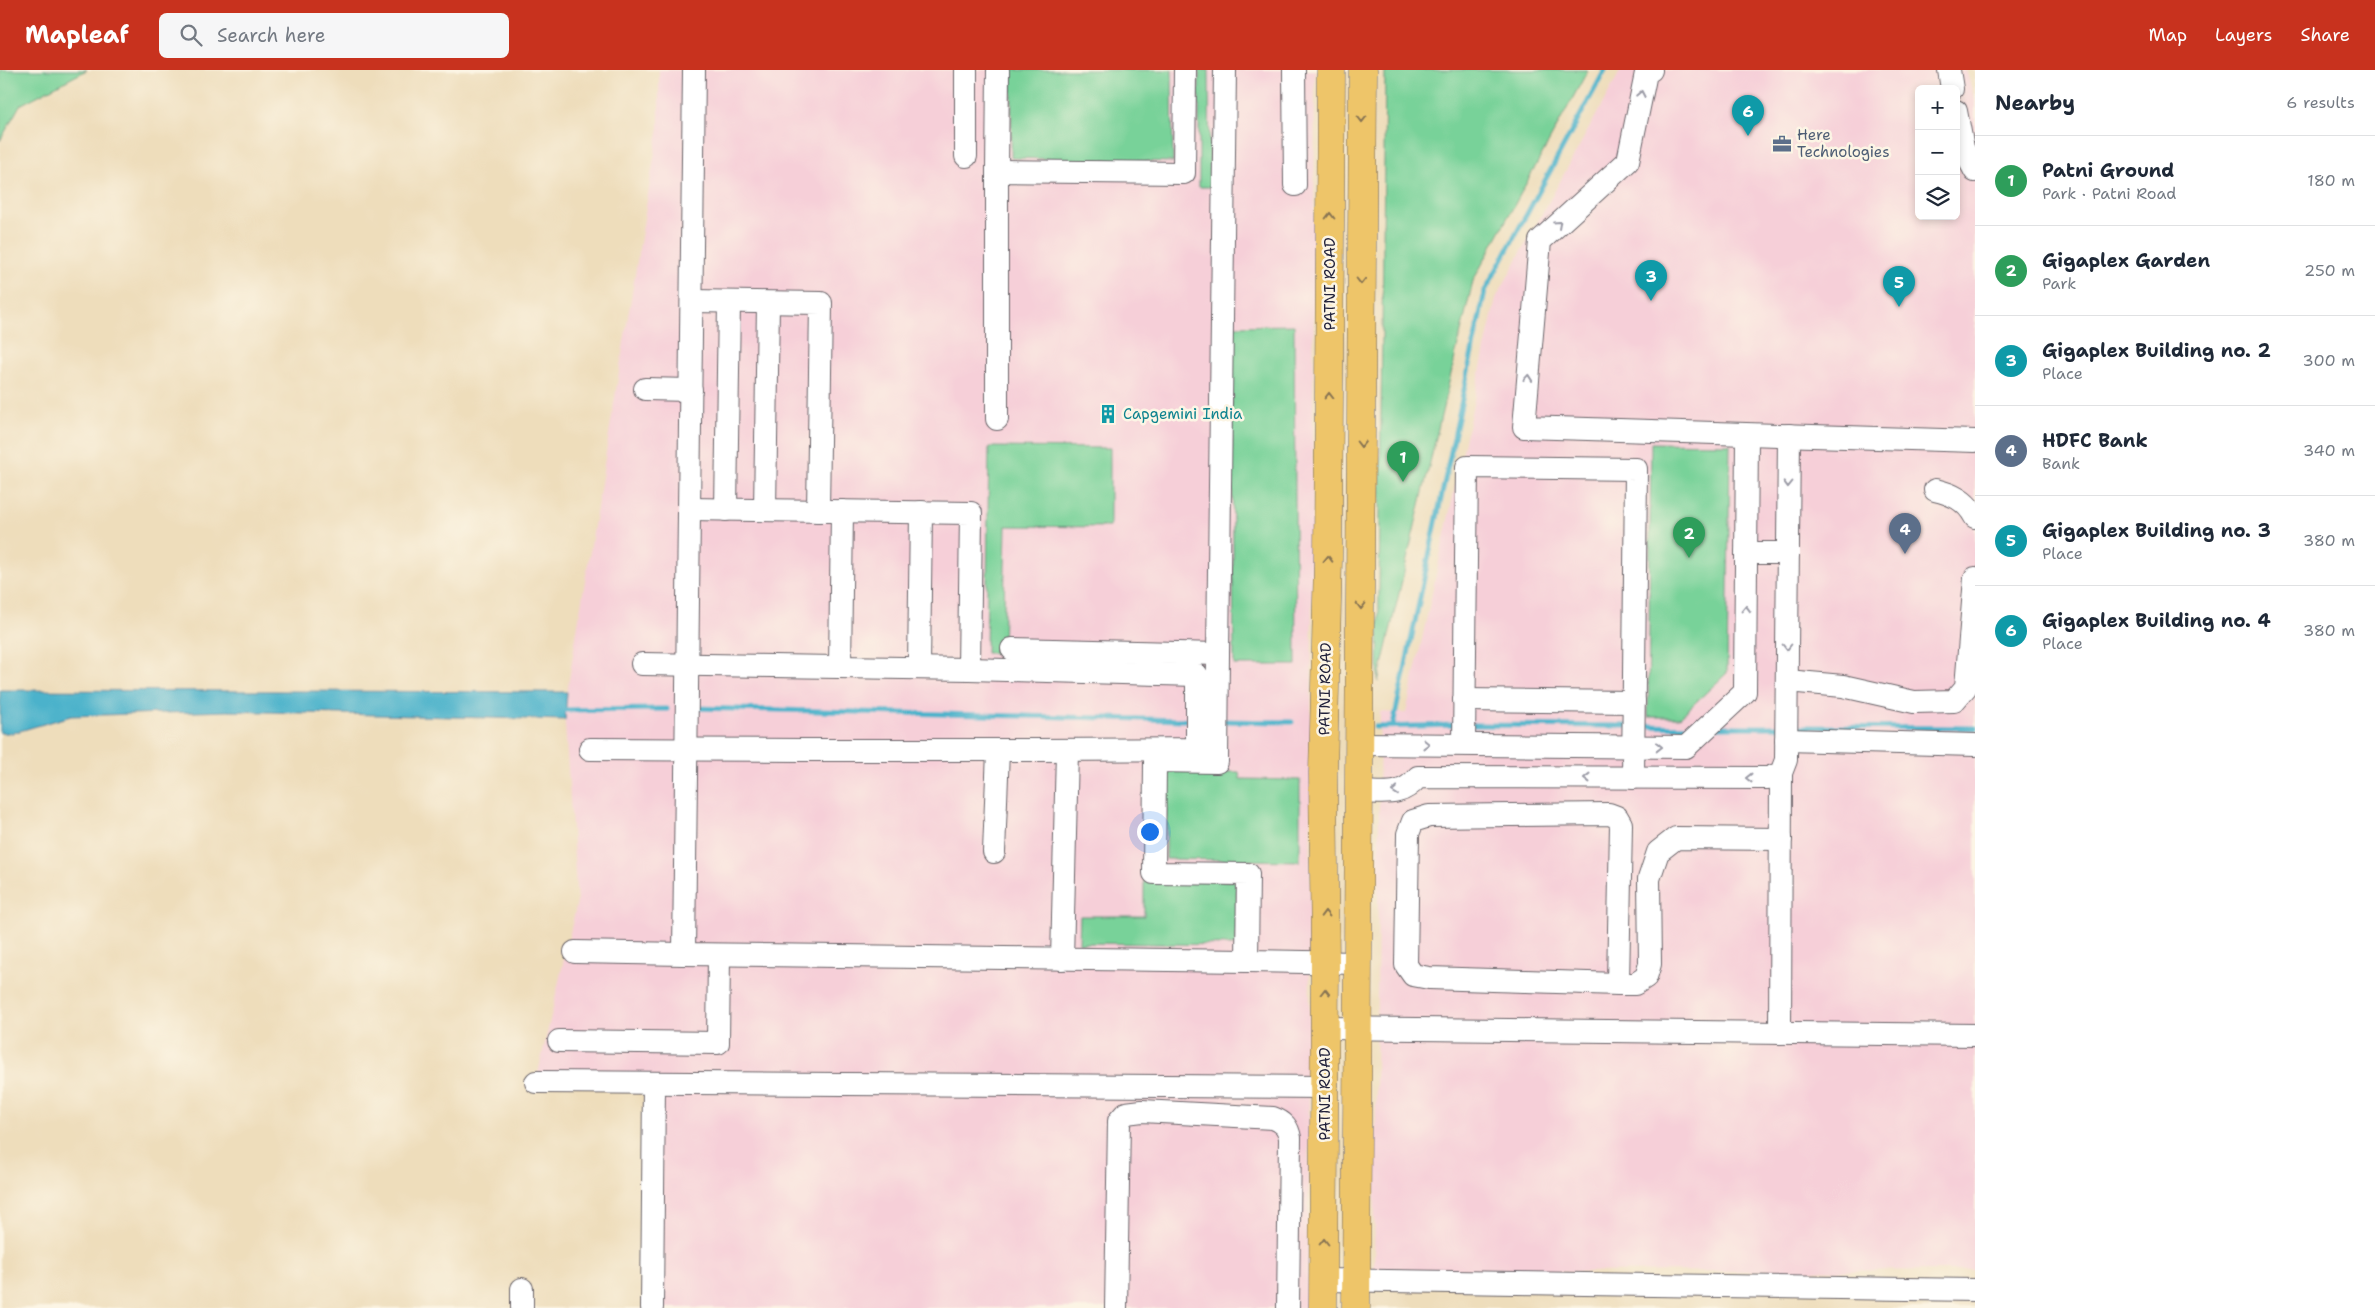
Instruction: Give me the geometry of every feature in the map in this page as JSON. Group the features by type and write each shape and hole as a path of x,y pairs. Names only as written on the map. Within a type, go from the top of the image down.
{"main road":[{"name":"PATNI ROAD","path":"1323,1308 1325,963 1323,773 1328,539 1331,70"},
{"name":"PATNI ROAD","path":"1356,1308 1363,70"}],"lane":[{"path":"684,954 694,70"},
{"path":"966,70 966,156"},
{"path":"996,419 998,70"},
{"path":"997,171 1184,173 1185,70"},
{"path":"1225,70 1213,671 1217,762 1155,761 1154,873 1248,874 1246,961"},
{"path":"1294,70 1295,184"},
{"path":"1651,70 1646,73 1628,161 1540,241 1524,427 1975,441"},
{"path":"1949,70 1951,85"},
{"path":"1960,130 1963,148 1975,171"},
{"path":"692,302 821,303 818,511"},
{"path":"726,510 729,302"},
{"path":"765,510 768,302"},
{"path":"645,389 691,390"},
{"path":"1360,744 1464,722 1634,725 1686,747 1745,692 1748,435"},
{"path":"1780,1033 1781,773 1786,760 1789,435"},
{"path":"1464,722 1467,467 1636,469 1633,778"},
{"path":"1934,490 1954,495 1972,511 1975,517"},
{"path":"690,509 971,513 969,669"},
{"path":"840,667 842,511"},
{"path":"919,668 921,512"},
{"path":"1746,553 1788,553"},
{"path":"1787,681 1843,686 1914,702 1954,701 1966,687 1975,578"},
{"path":"1012,649 1213,671"},
{"path":"642,664 1213,671"},
{"path":"590,749 998,751 1193,749 1197,746 1213,671"},
{"path":"1464,722 1634,725"},
{"path":"1786,740 1975,744"},
{"path":"1062,959 1068,750"},
{"path":"994,852 998,751"},
{"path":"1359,792 1398,792 1409,788 1418,777 1768,778 1781,773"},
{"path":"1618,984 1621,824 1617,817 1609,814 1429,816 1413,821 1408,834 1406,966 1413,975 1429,978 1618,984 1635,984 1646,977 1650,964 1649,879 1658,852 1676,838 1781,839"},
{"path":"1619,881 1649,879"},
{"path":"575,952 1358,963"},
{"path":"559,1041 718,1043 719,955"},
{"path":"1325,1028 1975,1035"},
{"path":"536,1082 1324,1087"},
{"path":"652,1308 654,1083"},
{"path":"1116,1308 1119,1121 1126,1113 1142,1111 1272,1118 1281,1121 1288,1129 1290,1138 1288,1308"},
{"path":"1324,1280 1975,1290"}],"shaded area":[{"path":"659,70 1315,70 1308,1308 652,1308 654,1083 536,1082 577,902 564,710 659,127"},
{"path":"1621,70 1966,70 1975,100 1975,1270 1543,1272 1374,1277 1380,712 1406,713 1496,298"}],"green space":[{"path":"0,70 87,70 20,105 0,141"},
{"path":"1012,70 1172,70 1173,162 1011,158"},
{"path":"1199,70 1209,70 1210,187 1199,187"},
{"path":"1385,70 1588,70 1473,281 1378,682"},
{"path":"1294,325 1296,665 1234,665 1231,326"},
{"path":"1651,443 1730,444 1727,673 1680,717 1648,717"},
{"path":"989,447 1110,448 1110,527 1006,526 1003,653 986,653"},
{"path":"1167,771 1239,772 1240,779 1300,780 1300,861 1166,859"},
{"path":"1144,880 1237,881 1236,945 1079,943 1080,916 1144,916"}],"water":[{"path":"0,690 567,692 565,720 227,711 71,716 13,733 0,733"}],"waterway":[{"path":"1393,725 1485,291 1605,70"},
{"path":"694,708 1185,720"},
{"path":"558,710 667,709"},
{"path":"1222,721 1292,722"},
{"path":"1375,727 1460,725"},
{"path":"1471,725 1627,726"},
{"path":"1638,726 1697,727"},
{"path":"1718,727 1782,727"},
{"path":"1793,727 1975,728"}],"place":[{"name":"Gigaplex Building no. 4","path":"1748,136"},
{"name":"Here Technologies","path":"1782,144"},
{"name":"Gigaplex Building no. 2","path":"1651,301"},
{"name":"Gigaplex Building no. 3","path":"1899,307"},
{"name":"Capgemini India","path":"1108,414"},
{"name":"Patni Ground","path":"1403,482"},
{"name":"HDFC Bank","path":"1905,554"},
{"name":"Gigaplex Garden","path":"1689,558"}]}
